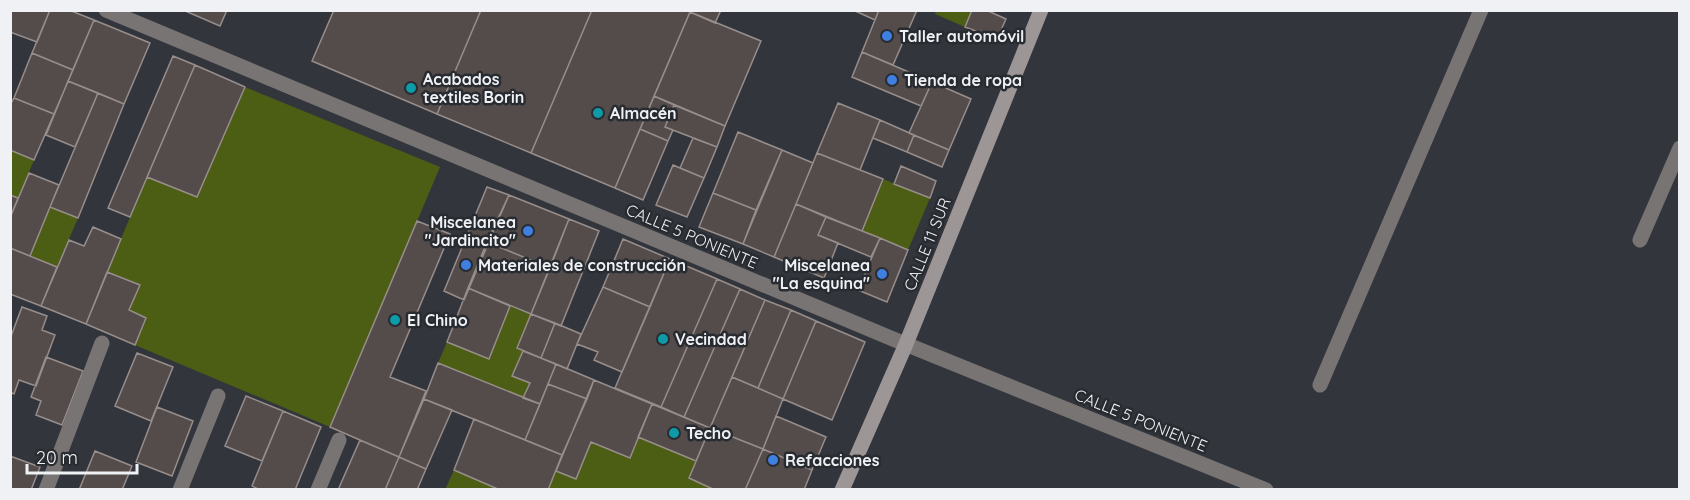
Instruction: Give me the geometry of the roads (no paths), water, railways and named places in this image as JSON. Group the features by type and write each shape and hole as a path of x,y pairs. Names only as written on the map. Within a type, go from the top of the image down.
{"street":[{"name":"CALLE 5 PONIENTE","path":"106,10 906,344 1266,489"},
{"name":"CALLE 11 SUR","path":"842,489 906,344 1041,10"},
{"path":"1320,385 1481,10"},
{"path":"1640,240 1680,148"},
{"path":"46,489 102,343"},
{"path":"180,489 218,396"},
{"path":"318,489 339,440"}],"place":[{"name":"Taller automóvil","path":"887,36"},
{"name":"Tienda de ropa","path":"892,80"},
{"name":"Acabados textiles Borin","path":"411,88"},
{"name":"Almacén","path":"598,113"},
{"name":"Miscelanea \"Jardincito\"","path":"528,231"},
{"name":"Materiales de construcción","path":"466,265"},
{"name":"Miscelanea \"La esquina\"","path":"882,274"},
{"name":"El Chino","path":"395,320"},
{"name":"Vecindad","path":"663,339"},
{"name":"Techo","path":"674,433"},
{"name":"Refacciones","path":"773,460"}]}
